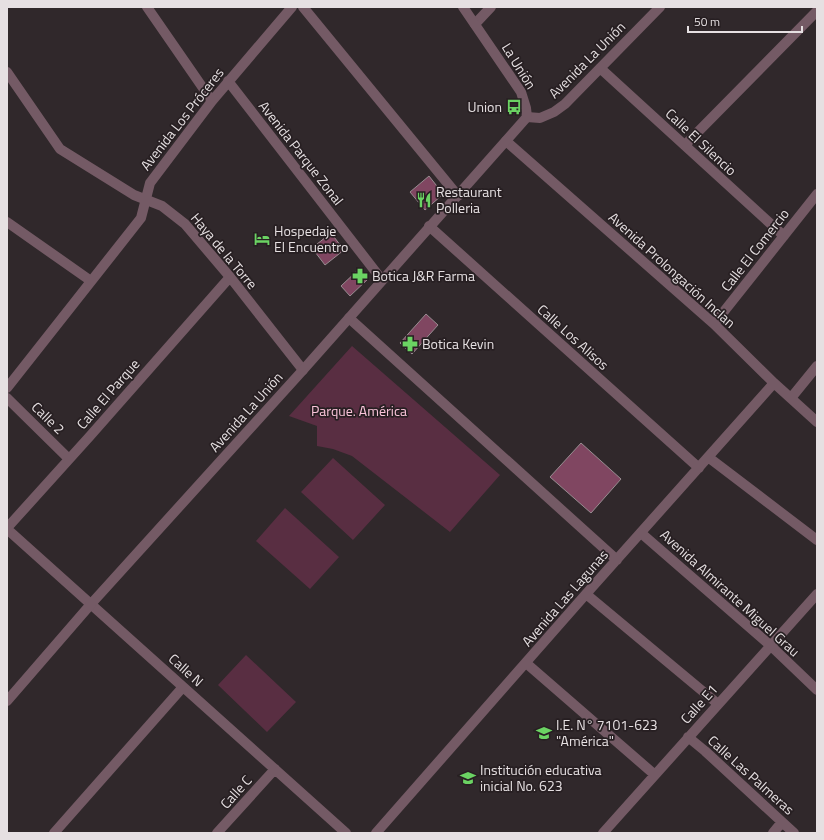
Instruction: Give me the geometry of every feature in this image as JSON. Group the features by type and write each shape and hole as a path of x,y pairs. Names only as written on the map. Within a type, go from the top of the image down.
{"street":[{"path":"147,7 212,101"},
{"name":"Avenida Los Próceres","path":"7,388 141,218 150,183 212,101 292,7"},
{"path":"303,7 458,196"},
{"name":"La Unión","path":"463,7 521,92 526,108 526,117"},
{"path":"474,24 491,7"},
{"name":"Avenida La Unión","path":"526,117 540,118 554,112 565,104 660,7"},
{"path":"685,145 817,11"},
{"name":"Calle El Silencio","path":"600,68 784,236"},
{"name":"Haya de la Torre","path":"7,72 60,149 134,196 162,206 185,224 230,277 303,370"},
{"name":"Avenida Parque Zonal","path":"228,82 382,280"},
{"path":"506,141 526,117"},
{"name":"Avenida La Unión","path":"7,701 91,604 303,370 429,226 458,196 506,141"},
{"name":"Avenida Prolongación Inclan","path":"506,141 714,324 774,383 817,422"},
{"name":"Calle El Comercio","path":"714,324 817,194"},
{"path":"7,222 92,281"},
{"name":"Calle Los Alisos","path":"429,226 699,468"},
{"name":"Calle El Parque","path":"7,528 230,277"},
{"path":"349,318 617,560"},
{"path":"791,398 817,366"},
{"name":"Avenida Las Lagunas","path":"380,832 586,594 774,383"},
{"name":"Calle 2","path":"7,398 69,459"},
{"path":"708,457 817,540"},
{"name":"Calle N","path":"7,528 346,833"},
{"name":"Avenida Almirante Miguel Grau","path":"641,533 771,646 817,690"},
{"path":"586,594 718,704"},
{"name":"Calle E1","path":"603,833 817,594"},
{"path":"526,663 655,775"},
{"path":"54,833 183,687"},
{"name":"Calle Las Palmeras","path":"688,737 794,833"},
{"name":"Calle C","path":"217,833 275,769"},
{"path":"772,833 782,822"}],"green space":[{"name":"Parque. América","path":"352,346 500,475 450,532 352,456 333,449 317,446 317,426 289,416"},
{"path":"333,458 385,505 353,540 301,492"},
{"path":"285,508 339,557 310,589 256,541"},
{"path":"246,655 296,702 267,732 218,685"}],"building":[{"path":"429,176 440,190 441,196 425,210 410,192"},
{"path":"331,233 344,250 325,265 312,248"},
{"path":"358,270 368,279 350,296 341,286"},
{"path":"426,314 438,325 412,354 400,343"},
{"path":"581,443 621,479 591,513 550,477"}],"place":[{"name":"Union","path":"514,107"},
{"name":"Restaurant Polleria","path":"424,200"},
{"name":"Hospedaje El Encuentro","path":"262,239"},
{"name":"Botica J&R Farma","path":"360,276"},
{"name":"Botica Kevin","path":"410,344"},
{"name":"I.E. N° 7101-623 \"América\"","path":"544,733"},
{"name":"Institución educativa inicial No. 623","path":"468,778"}]}
